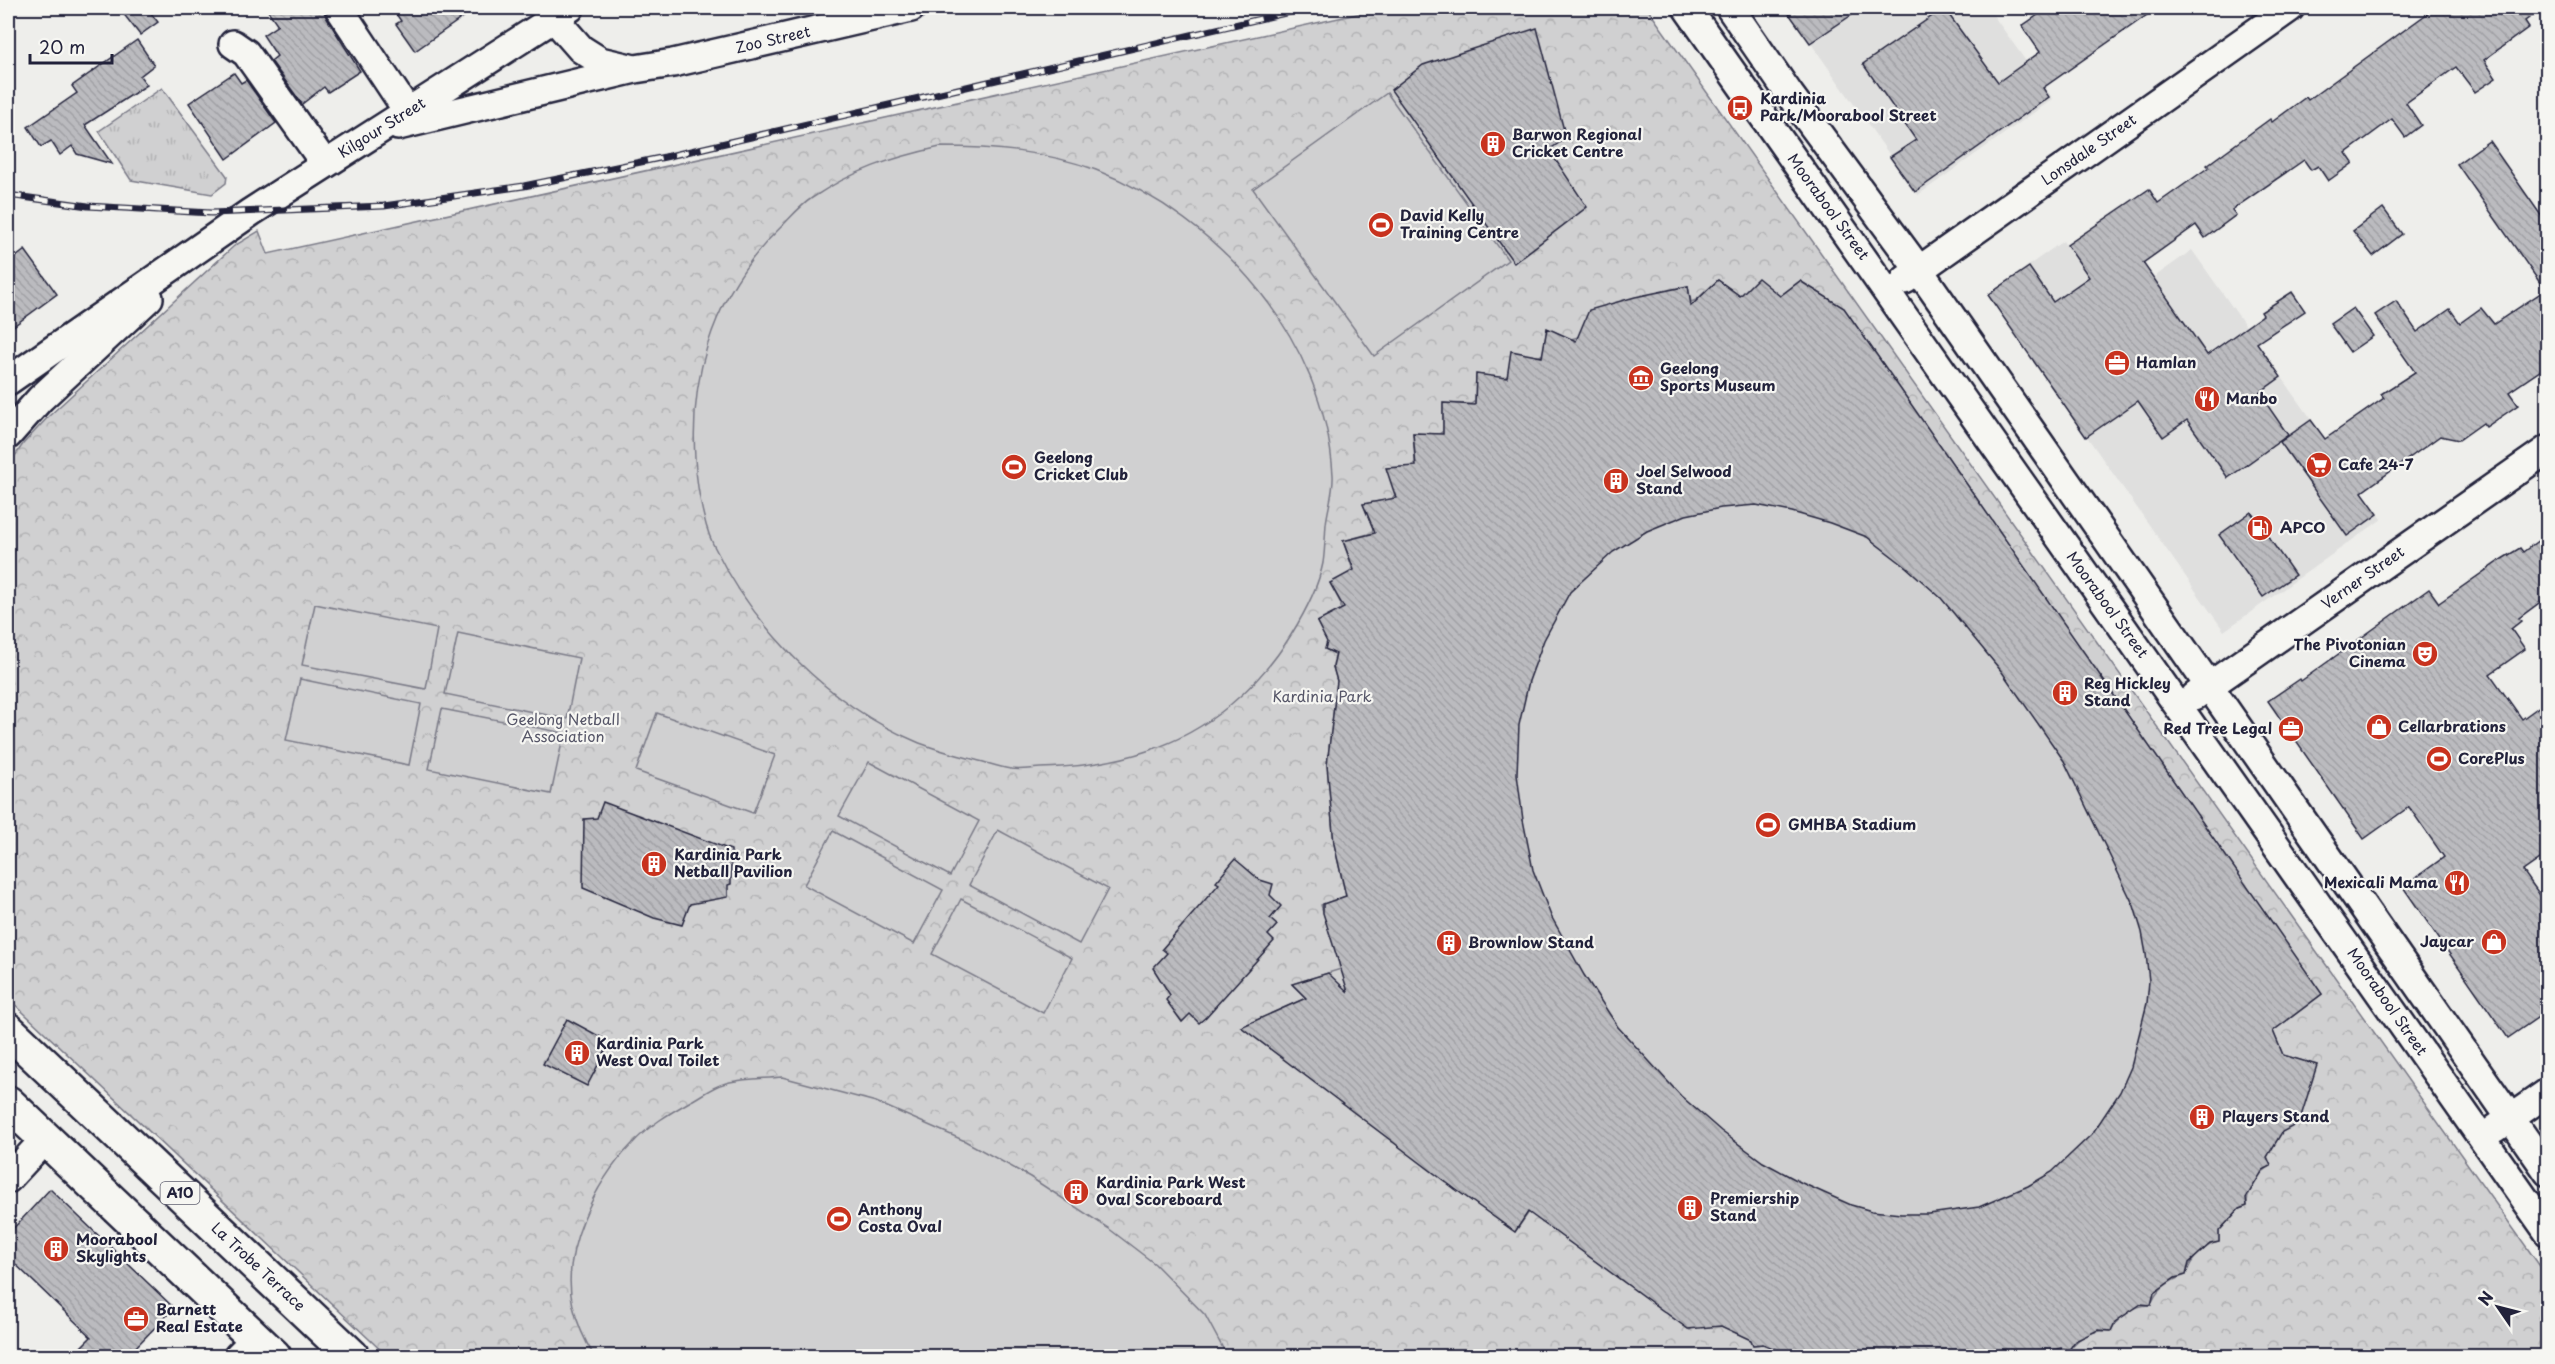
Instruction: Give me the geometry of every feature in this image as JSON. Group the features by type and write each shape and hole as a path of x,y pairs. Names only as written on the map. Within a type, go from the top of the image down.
{"highway":[{"name":"La Trobe Terrace","path":"8,1030 352,1356"},
{"path":"8,1103 256,1350"}],"street":[{"path":"339,8 408,112"},
{"name":"Zoo Street","path":"378,131 634,69 673,63 911,8"},
{"name":"Moorabool Street","path":"1687,8 2547,1232"},
{"path":"1730,8 1919,270 2547,1172"},
{"name":"Lonsdale Street","path":"1887,292 2290,8"},
{"name":"Kilgour Street","path":"8,381 251,212 408,112 556,11"},
{"name":"Zoo Street","path":"556,11 581,49 600,61 634,69"},
{"path":"242,44 325,164"},
{"name":"Kilgour Street","path":"8,435 40,399 159,289 196,250"},
{"name":"Verner Street","path":"2179,706 2547,449"},
{"path":"2482,1139 2547,1092"},
{"path":"8,1179 45,1139"}],"shaded area":[{"path":"1786,8 1988,8 2053,99 1918,195"},
{"path":"2063,241 2111,308 2192,250 2382,519 2224,631 1987,295"}],"green space":[{"name":"Kardinia Park","path":"1384,8 1647,8 2547,1276 2547,1356 387,1356 8,998 8,466 23,444 49,416 234,246 259,231 268,254"},
{"path":"162,88 227,176 226,183 212,194 131,180 99,131"},
{"name":"David Kelly Training Centre","path":"1387,93 1508,260 1374,356 1253,189"},
{"name":"Geelong Cricket Club","path":"940,147 999,149 1058,158 1096,170 1141,191 1184,219 1223,252 1258,290 1287,331 1310,377 1326,425 1333,481 1323,563 1306,610 1263,673 1229,706 1190,732 1147,751 1095,764 1011,769 929,746 883,726 824,685 772,634 730,575 708,531 698,487 695,450 695,414 699,379 720,313 737,282 758,252 812,198 873,166"},
{"name":"GMHBA Stadium","path":"1718,280 1740,296 1780,296 1800,281 1844,308 2322,994 2273,1031 2283,1055 2317,1065 2267,1156 2271,1166 2257,1178 2251,1189 2247,1206 2239,1209 2219,1231 2219,1242 2208,1246 2198,1254 2186,1275 2164,1286 2156,1294 2151,1305 2127,1312 2111,1331 2087,1334 2069,1350 2061,1348 2036,1356 1792,1356 1763,1344 1753,1345 1751,1340 1703,1317 1690,1330 1529,1212 1515,1232 1241,1027 1306,998 1292,984 1341,969 1321,905 1346,896 1334,844 1327,765 1337,681 1333,667 1335,654 1325,649 1327,641 1317,622 1341,610 1341,604 1330,583 1350,573 1352,567 1343,541 1372,533 1373,528 1363,504 1392,499 1415,462 1413,433 1439,434 1443,431 1443,403 1471,404 1475,401 1476,374 1504,378 1543,354 1547,328 1571,339 1578,337 1606,317 1606,305 1688,286 1691,302"},
{"path":"315,604 437,629 426,689 302,665"},
{"path":"458,633 579,658 567,719 445,694"},
{"path":"300,679 421,704 409,765 286,740"},
{"path":"442,709 564,733 551,794 429,769"},
{"path":"657,713 775,755 753,813 636,771"},
{"path":"869,762 979,821 950,876 839,816"},
{"path":"998,830 1108,889 1079,944 969,885"},
{"path":"833,831 943,890 914,944 804,885"},
{"path":"961,899 1072,958 1043,1013 932,954"},
{"name":"Anthony Costa Oval","path":"782,1077 876,1102 965,1141 1030,1177 1108,1228 1155,1264 1205,1315 1227,1356 594,1356 577,1319 570,1285 576,1241 584,1219 605,1178 645,1131 711,1089 737,1081"}],"building":[{"path":"119,8 147,8 158,22 140,35"},
{"path":"266,8 324,8 326,17 360,71 328,92 324,87 302,104 271,61 277,56 263,35 278,25"},
{"path":"392,8 476,8 415,51 396,24 401,21"},
{"path":"1785,8 1862,8 1810,43"},
{"path":"1944,8 1998,82 2040,52 2022,26 2048,8 2157,8 2043,88 2049,97 1915,192 1890,157 1916,140 1863,64"},
{"path":"2435,8 2543,8 2525,21 2529,27 2484,60 2496,78 2475,92 2456,67 2406,103 2421,125 2405,137 2392,119 2346,153 2353,163 2328,181 2318,166 2311,170 2304,160 2232,210 2236,215 2205,238 2196,225 2143,263 2207,355 2263,315 2261,312 2292,292 2305,311 2257,343 2281,377 2259,393 2288,435 2228,478 2187,420 2163,437 2138,401 2086,437 1988,295 2029,267 2053,302 2089,277 2067,245 2149,189 2158,203 2209,167 2207,165 2270,119 2272,122 2306,97 2308,100"},
{"name":"Barwon Regional Cricket Centre","path":"1537,28 1566,138 1549,150 1587,207 1514,263 1391,90 1423,65"},
{"path":"137,40 154,65 140,76 147,85 85,125 112,164 77,154 72,146 60,155 51,141 41,147 28,127 77,93 72,86"},
{"path":"234,73 241,83 246,80 276,123 227,159 189,103"},
{"path":"2489,141 2547,224 2547,366 2509,392 2518,405 2486,427 2483,423 2459,440 2440,436 2362,492 2378,514 2347,536 2280,442 2311,420 2325,439 2384,398 2381,394 2415,372 2375,315 2396,301 2417,332 2450,309 2460,323 2481,308 2494,324 2545,290 2457,164"},
{"path":"2383,208 2402,234 2373,256 2353,231"},
{"path":"25,250 57,294 8,330 8,263"},
{"path":"1758,278 1780,296 1800,281 1844,308 2322,994 2273,1031 2283,1055 2317,1065 2299,1123 2282,1132 2267,1157 2271,1166 2263,1170 2246,1198 2247,1206 2239,1209 2219,1231 2219,1242 2210,1244 2189,1263 2186,1275 2175,1278 2154,1293 2151,1305 2141,1304 2115,1322 2111,1331 2098,1330 2075,1341 2069,1350 2061,1348 2036,1356 1792,1356 1763,1344 1753,1345 1751,1340 1721,1326 1688,1329 1528,1212 1515,1232 1241,1027 1306,998 1292,984 1328,973 1348,992 1323,913 1323,904 1346,896 1334,844 1327,765 1337,681 1333,667 1336,654 1325,649 1327,642 1317,622 1344,608 1330,583 1354,570 1343,541 1375,533 1363,504 1396,498 1386,468 1416,466 1413,433 1443,434 1443,403 1475,405 1476,374 1507,378 1511,351 1542,357 1547,328 1576,341 1589,310 1688,286 1691,306 1718,280 1740,296","holes":["1756,505 1792,512 1867,537 1941,598 2002,672 2064,761 2134,906 2142,932 2149,981 2147,1003 2131,1067 2120,1092 2092,1134 2052,1172 2028,1186 1979,1207 1929,1214 1901,1214 1872,1211 1851,1205 1763,1162 1721,1131 1681,1096 1618,1027 1584,975 1551,916 1533,870 1517,774 1519,725 1529,681 1544,640 1570,592 1613,552 1647,531 1686,515 1721,508"]},
{"path":"2353,308 2373,336 2350,352 2330,324"},
{"path":"2251,512 2295,575 2263,597 2219,535"},
{"path":"2547,534 2547,597 2519,618 2521,621 2511,629 2525,649 2490,674 2522,719 2547,701 2547,854 2523,871 2547,905 2547,1011 2508,1038 2403,887 2444,857 2409,807 2364,839 2268,701 2300,679 2301,681 2429,589 2439,603 2502,559 2520,548 2523,552"},
{"name":"Kardinia Park Netball Pavilion","path":"603,802 731,850 731,884 728,885 728,897 690,904 682,925 654,918 583,888 584,819 597,818"},
{"path":"1235,859 1260,880 1273,884 1270,895 1281,906 1270,919 1277,925 1268,935 1274,941 1206,1017 1199,1023 1190,1014 1182,1022 1166,1000 1170,995 1153,968 1167,953 1162,949 1219,884 1216,882"},
{"name":"Kardinia Park West Oval Toilet","path":"567,1019 610,1042 587,1086 543,1064"},
{"path":"50,1189 174,1308 127,1356 72,1356 91,1337 8,1257 8,1234"}],"railway":[{"path":"8,195 88,206 211,213 384,206 524,186 665,157 1307,8"}],"place":[{"name":"Kardinia Park/Moorabool Street","path":"1740,108"},
{"name":"Barwon Regional Cricket Centre","path":"1493,144"},
{"name":"David Kelly Training Centre","path":"1381,225"},
{"name":"Hamlan","path":"2117,363"},
{"name":"Geelong Sports Museum","path":"1641,378"},
{"name":"Manbo","path":"2207,399"},
{"name":"Cafe 24-7","path":"2319,465"},
{"name":"Geelong Cricket Club","path":"1014,467"},
{"name":"Joel Selwood Stand","path":"1616,481"},
{"name":"APCO","path":"2260,528"},
{"name":"The Pivotonian Cinema","path":"2425,654"},
{"name":"Reg Hickley Stand","path":"2065,693"},
{"name":"Cellarbrations","path":"2379,727"},
{"name":"Red Tree Legal","path":"2291,729"},
{"name":"CorePlus","path":"2439,759"},
{"name":"GMHBA Stadium","path":"1768,825"},
{"name":"Kardinia Park Netball Pavilion","path":"654,864"},
{"name":"Mexicali Mama","path":"2457,883"},
{"name":"Jaycar","path":"2494,942"},
{"name":"Brownlow Stand","path":"1449,943"},
{"name":"Kardinia Park West Oval Toilet","path":"577,1053"},
{"name":"Players Stand","path":"2202,1117"},
{"name":"Kardinia Park West Oval Scoreboard","path":"1076,1192"},
{"name":"Premiership Stand","path":"1690,1208"},
{"name":"Anthony Costa Oval","path":"839,1219"},
{"name":"Moorabool Skylights","path":"56,1249"},
{"name":"Barnett Real Estate","path":"136,1319"}],"park label":[{"name":"Geelong Netball Association","path":"563,728"}]}
